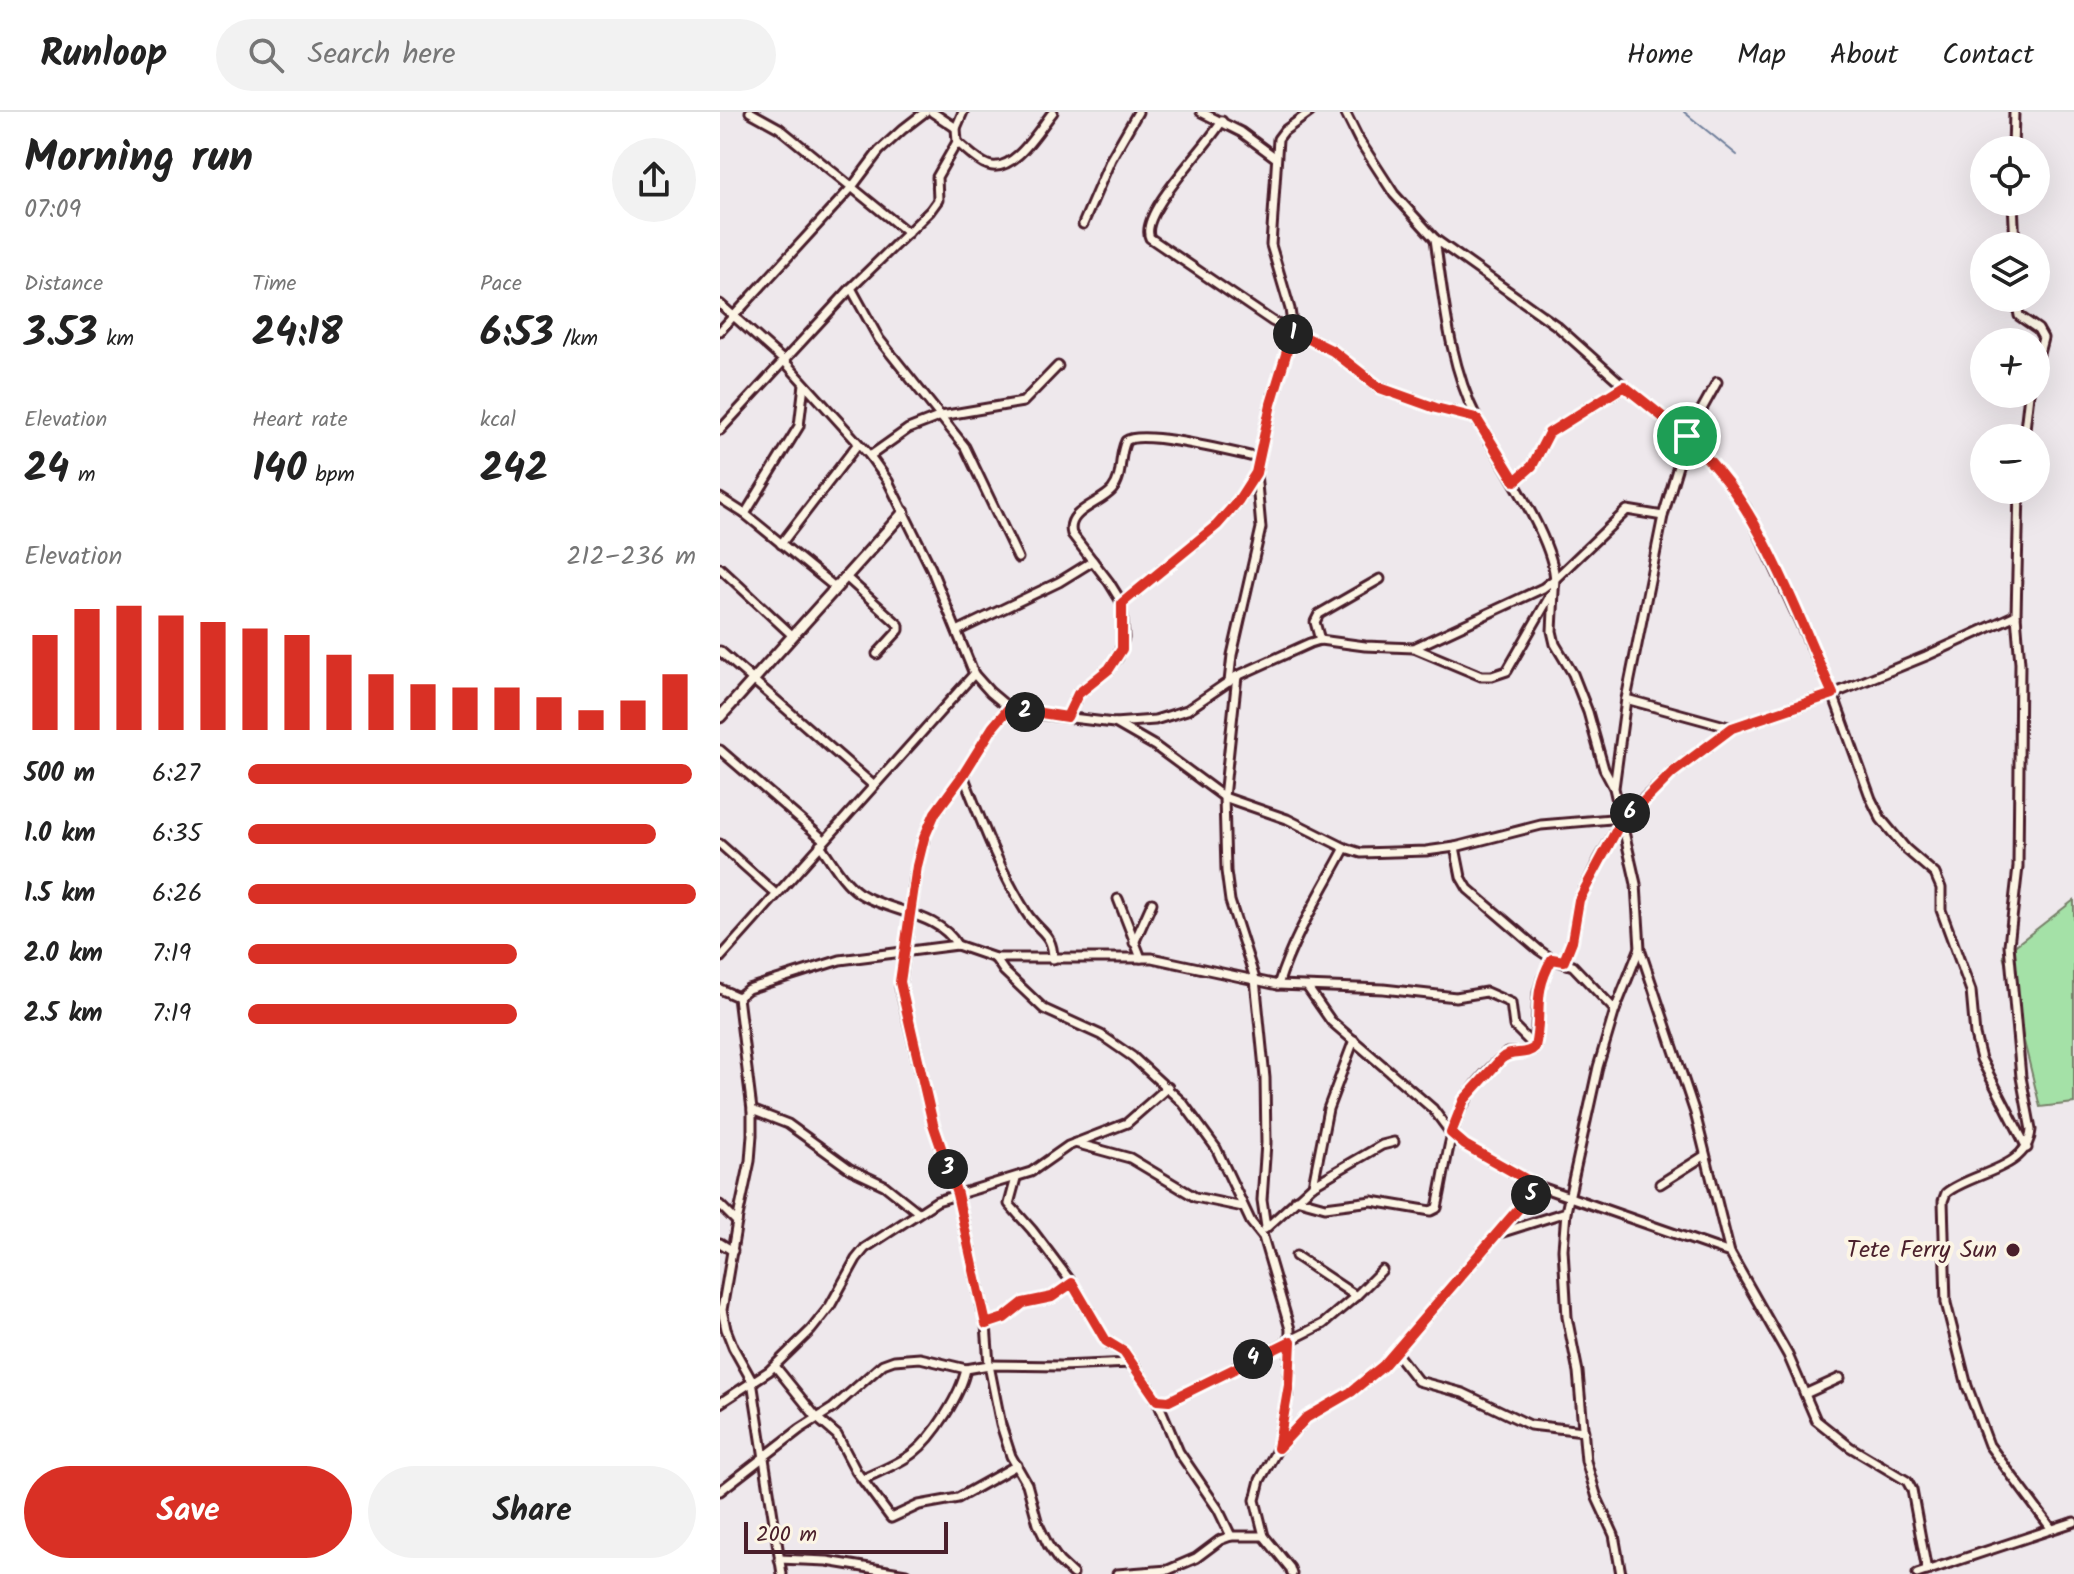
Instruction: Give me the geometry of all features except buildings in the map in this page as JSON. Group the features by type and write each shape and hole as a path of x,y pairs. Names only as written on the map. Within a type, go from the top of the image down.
{"street":[{"path":"750,112 779,128 908,233"},
{"path":"720,331 852,187 879,151 925,112"},
{"path":"932,112 956,128"},
{"path":"720,430 851,288 938,200 937,177 957,142 956,128 963,112"},
{"path":"957,142 985,164 1010,163 1053,112"},
{"path":"1083,224 1111,159 1138,112"},
{"path":"1201,112 1222,121 1276,158"},
{"path":"1229,682 1232,655 1261,528 1256,473 1271,404 1293,331 1290,309 1271,245 1276,158 1280,135 1310,112"},
{"path":"1345,112 1394,194 1435,239 1557,326 1624,386 1687,436 1746,508 1833,694 1881,819 1892,835 1939,880 1941,910 1971,991 1975,1035 1981,1059 2027,1148"},
{"path":"2013,136 2014,112"},
{"path":"1222,121 1158,204 1147,232 1150,238 1266,318 1333,351 1380,388 1423,404 1476,418"},
{"path":"1435,239 1451,339 1476,418 1515,481 1550,556 1556,578 1552,631 1555,644 1573,674 1588,712 1604,769 1614,788 1623,818 1636,884 1640,949 1695,1113 1730,1253 1788,1355 1812,1414 1821,1425 1850,1447 1907,1481 1917,1516 1921,1573 2074,1522"},
{"path":"851,288 879,339 965,447 1018,558"},
{"path":"720,304 784,361 870,456 888,481 931,568 974,674 1009,708 1114,723 1155,720 1187,710 1237,676 1320,640 1414,648 1481,676 1500,674 1512,666 1554,589"},
{"path":"2018,312 2019,316 2037,328"},
{"path":"870,456 908,429 941,416 1023,402 1058,366"},
{"path":"1614,788 1626,699 1663,516 1687,436 1717,382"},
{"path":"745,514 799,426 804,383"},
{"path":"1515,481 1532,466 1549,433 1624,386"},
{"path":"1067,717 1078,694 1109,669 1122,649 1122,603 1072,534 1070,523 1113,489 1122,468 1123,446 1129,438 1155,438 1259,458"},
{"path":"781,544 857,445"},
{"path":"1122,603 1217,525 1238,501 1256,473"},
{"path":"720,498 745,514 836,588"},
{"path":"2019,504 2016,615 2020,663 2018,867 2009,945 2018,1049 2031,1130 2027,1148 2021,1156 1946,1193 1943,1201 1946,1303 1967,1386 1983,1433 1997,1457 2051,1528"},
{"path":"1414,648 1516,602 1556,578 1627,510 1663,516"},
{"path":"720,717 904,512"},
{"path":"957,631 1059,582 1093,561"},
{"path":"720,568 792,635"},
{"path":"846,577 899,625 899,630 877,654"},
{"path":"1320,640 1315,622 1319,614 1380,579"},
{"path":"1564,961 1572,941 1579,900 1623,818 1672,773 1732,728 1833,694 2016,615"},
{"path":"720,651 873,785"},
{"path":"720,958 974,674"},
{"path":"1237,676 1224,797 1226,871 1230,901 1255,979 1265,1078 1263,1230 1290,1329 1289,1385 1278,1448"},
{"path":"1626,699 1732,728"},
{"path":"1009,708 935,813 924,838 909,914 901,993 933,1124 957,1194 986,1324 989,1365 1001,1425 1011,1456 1027,1484 1038,1524 1048,1545 1073,1574"},
{"path":"1114,723 1145,739 1224,797 1287,819 1345,848 1378,854 1455,847 1541,825 1623,818"},
{"path":"720,750 822,842 839,873 857,891 940,926 957,945"},
{"path":"963,775 998,864 1028,915 1051,940 1053,959"},
{"path":"720,844 776,894"},
{"path":"1455,847 1461,877 1468,889 1552,959 1573,966 1615,1010"},
{"path":"1278,985 1307,918 1345,848"},
{"path":"1118,899 1141,958"},
{"path":"1134,943 1152,903"},
{"path":"1127,927 1141,926"},
{"path":"720,942 728,948"},
{"path":"738,997 748,989 840,960 957,945 995,958 1152,958 1278,985 1308,988 1383,989 1454,997 1491,993 1511,1003 1514,1026 1535,1047"},
{"path":"1621,1574 1614,1535 1590,1480 1578,1372 1567,1317 1563,1249 1566,1212 1598,1067 1615,1010 1640,949"},
{"path":"995,958 1025,993 1044,1009 1101,1035 1168,1087 1201,1125 1216,1148 1243,1207 1263,1230"},
{"path":"1535,1047 1538,993 1552,959"},
{"path":"1308,988 1331,1021 1433,1109 1451,1133 1465,1145 1538,1186 1730,1253"},
{"path":"720,989 738,997"},
{"path":"738,997 752,1110 750,1161 722,1310 729,1338 752,1381 782,1574"},
{"path":"1313,1185 1328,1109 1354,1040"},
{"path":"1296,1199 1325,1207 1372,1201 1435,1211 1451,1133 1464,1100 1507,1053 1528,1052 1535,1047"},
{"path":"720,1403 775,1366 811,1330 830,1306 865,1248 937,1201 1031,1172 1060,1150 1127,1123 1168,1087"},
{"path":"752,1110 788,1124 850,1169 884,1185 918,1212"},
{"path":"1263,1230 1313,1185 1382,1145 1394,1142"},
{"path":"1075,1143 1130,1158 1195,1197 1243,1207"},
{"path":"1660,1184 1704,1156"},
{"path":"1016,1178 1009,1204 1072,1283 1106,1341 1124,1352 1157,1400 1179,1452 1208,1494 1231,1536"},
{"path":"1292,1574 1264,1536 1255,1500 1260,1480 1278,1448 1306,1418 1368,1380 1396,1353 1420,1321 1501,1232 1538,1186"},
{"path":"720,1205 737,1222"},
{"path":"1501,1232 1566,1212"},
{"path":"720,1243 733,1251"},
{"path":"1296,1256 1356,1296"},
{"path":"1157,1400 1169,1401 1323,1324 1382,1270"},
{"path":"986,1324 1004,1318 1023,1303 1052,1297 1072,1283"},
{"path":"1396,1353 1413,1378 1423,1383 1463,1393 1530,1425 1584,1431"},
{"path":"720,1491 855,1391 883,1364 894,1360 920,1358 966,1369 989,1365 1131,1363"},
{"path":"775,1366 817,1418 837,1435 851,1463 889,1517 919,1505 958,1498 1017,1465"},
{"path":"863,1479 914,1453 929,1437 963,1385 966,1369"},
{"path":"1805,1394 1840,1378"},
{"path":"1117,1574 1168,1570 1188,1563 1220,1540 1231,1536 1264,1536"},
{"path":"779,1559 827,1561 906,1574"}],"green space":[{"path":"2074,900 2074,1103 2040,1107 2003,955"}],"waterway":[{"path":"1684,112 1737,155"}],"place":[{"name":"Tete Ferry Sun","path":"2013,1250"}],"route":[{"path":"1293,331 1333,351 1380,388 1397,396 1476,418 1515,481 1536,461 1549,433 1624,386 1687,436 1746,508 1833,694 1732,728 1672,773 1623,818 1585,885 1575,912 1572,941 1564,961 1552,959 1542,979 1538,993 1535,1047 1528,1052 1507,1053 1501,1059 1464,1100 1451,1133 1516,1177 1538,1186 1501,1232 1420,1321 1396,1353 1368,1380 1306,1418 1278,1448 1289,1385 1291,1341 1169,1401 1157,1400 1124,1352 1106,1341 1072,1283 1052,1297 1023,1303 1004,1318 986,1324 957,1194 933,1124 901,993 909,914 924,838 935,813 1009,708 1067,717 1078,694 1109,669 1122,649 1122,603 1217,525 1238,501 1256,473 1271,404 1293,331"}]}
